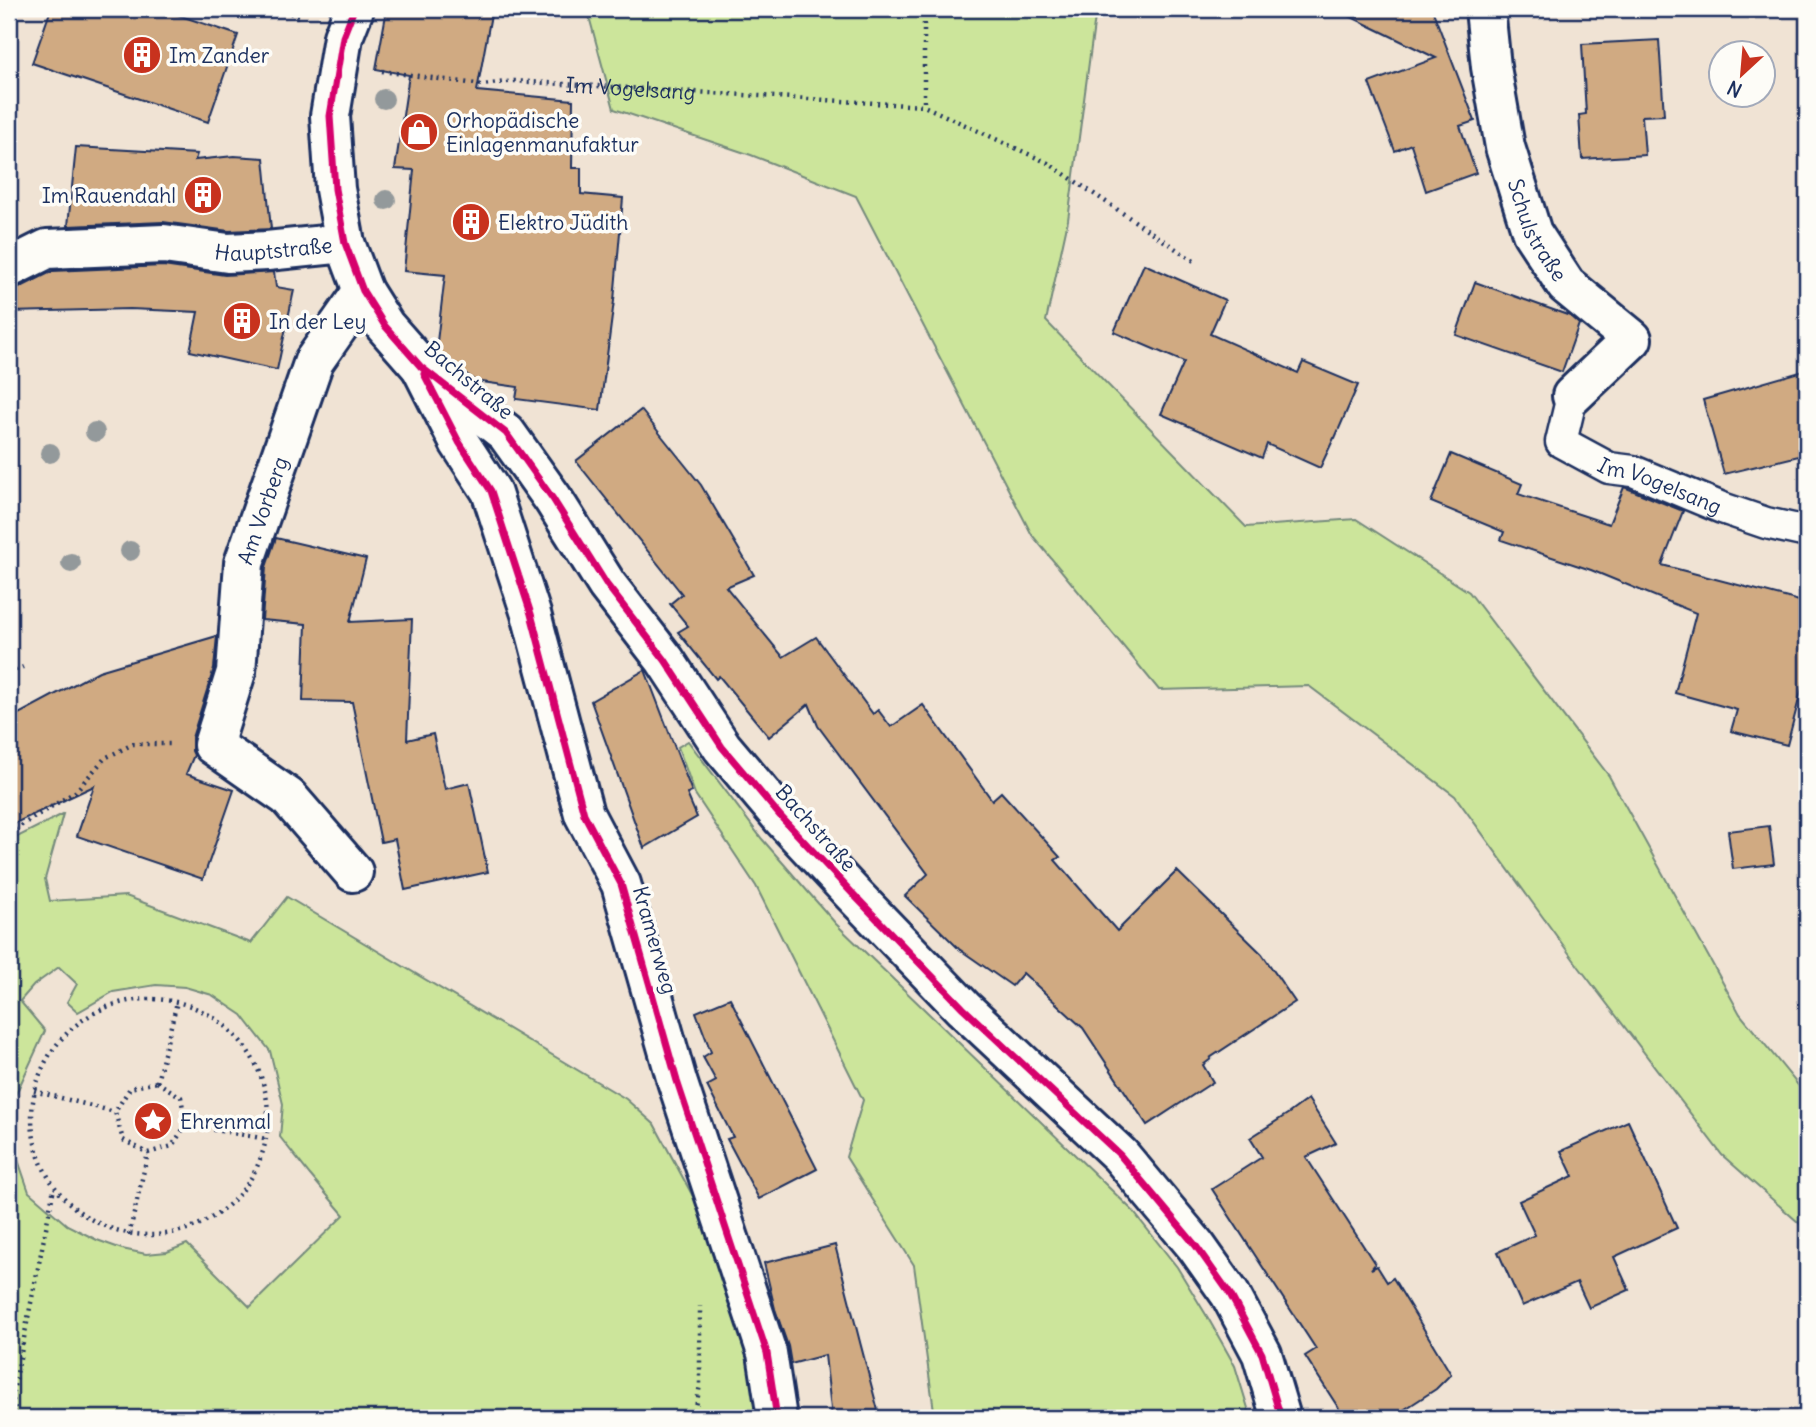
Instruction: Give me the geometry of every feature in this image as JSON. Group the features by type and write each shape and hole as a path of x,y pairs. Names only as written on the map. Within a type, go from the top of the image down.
{"street":[{"name":"Hauptstraße","path":"9,268 47,249 164,244 228,253 345,243 335,190 330,116 343,37 354,9"},
{"name":"Schulstraße","path":"1485,9 1491,67 1505,147 1532,233 1566,285 1632,339 1572,396"},
{"name":"Bachstraße","path":"345,243 363,291 385,326 421,368 506,433 553,499 607,585 665,660 722,747 782,818 963,1007 1119,1155 1196,1247 1230,1294 1262,1354 1281,1418"},
{"name":"Am Vorberg","path":"213,745 236,672 244,563 314,361 363,291"},
{"name":"Kramerweg","path":"421,368 459,442 491,491 531,614 584,814 621,884 677,1081 767,1353 777,1418"},
{"path":"213,745 288,797 354,872"}],"lane":[{"name":"Im Vogelsang","path":"1572,396 1561,442 1609,468 1633,471 1721,508 1766,523 1807,532"}],"path":[{"path":"924,9 924,106"},
{"path":"9,673 23,667"},
{"path":"10,830 75,792 105,758 132,744 213,745"},
{"path":"128,1000 177,1002 216,1018 249,1050 267,1094 267,1139 250,1182 217,1215 176,1233 129,1234 87,1218 54,1188 33,1142 34,1091 52,1048 85,1017 128,1000"},
{"path":"157,1082 177,1002"},
{"path":"157,1082 181,1097 186,1125 173,1146 148,1153 123,1140 115,1112 130,1088 157,1082"},
{"path":"34,1091 115,1112"},
{"path":"186,1125 267,1139"},
{"path":"129,1234 148,1153"},
{"path":"13,1393 54,1188"},
{"path":"9,1379 17,1418"}],"green space":[{"path":"587,9 1089,9 1095,17 1068,220 1046,321 1246,527 1356,519 1469,592 1609,776 1740,1014 1807,1096 1807,1230 1722,1155 1579,967 1455,796 1309,686 1159,690 1032,535 856,196 751,155 614,109"},
{"path":"688,741 762,839 836,924 1132,1210 1177,1267 1208,1318 1235,1366 1251,1418 935,1418 914,1265 846,1157 863,1100 756,886 695,794 678,747"},
{"path":"63,814 45,879 50,901 126,896 251,943 287,897 626,1099 654,1124 710,1228 748,1350 758,1418 9,1418 9,841","holes":["59,967 77,984 67,1002 78,1012 113,992 156,985 185,987 212,995 242,1015 270,1051 283,1104 280,1137 344,1215 250,1307 187,1244 167,1252 146,1254 122,1249 67,1225 29,1192 16,1154 12,1122 15,1096 45,1031 20,1001 34,985"]}],"building":[{"name":"Im Zander","path":"51,9 160,9 238,35 208,122 32,63"},
{"path":"387,9 492,9 477,91 573,100 572,168 581,168 581,194 623,198 614,301 600,410 516,399 518,387 475,381 436,350 445,275 404,271 414,170 395,169 409,75 376,69"},
{"path":"1335,9 1432,9 1475,121 1460,126 1476,173 1426,191 1411,144 1395,151 1369,83 1436,58"},
{"path":"1659,40 1664,115 1642,116 1645,155 1582,159 1579,115 1586,114 1582,44"},
{"path":"76,147 197,154 195,160 234,156 264,158 271,229 229,231 163,222 68,226"},
{"path":"1144,264 1225,300 1210,334 1298,373 1303,362 1358,385 1320,468 1267,444 1262,458 1161,414 1184,362 1114,332"},
{"path":"163,266 225,275 274,272 276,287 294,290 277,370 190,351 198,312 130,309 9,312 9,290 19,288 53,271"},
{"path":"1475,282 1570,316 1579,324 1562,372 1456,335"},
{"path":"1807,370 1807,454 1724,474 1703,400"},
{"path":"641,410 701,485 754,575 726,587 783,657 816,637 873,714 878,710 891,727 923,705 992,800 1001,792 1060,857 1055,860 1117,931 1177,871 1262,954 1295,1002 1210,1058 1203,1065 1213,1082 1147,1125 1083,1028 1023,973 1012,986 959,949 905,896 928,874 818,726 809,704 769,737 719,676 716,679 678,632 688,626 670,604 682,594 576,461"},
{"path":"1451,454 1522,484 1518,494 1609,524 1624,487 1683,511 1662,565 1807,603 1807,669 1787,745 1731,731 1737,710 1675,693 1696,613 1591,570 1501,540 1504,532 1431,502"},
{"path":"276,538 366,559 350,622 412,619 407,740 433,734 445,789 469,783 488,872 405,890 395,839 381,842 352,702 303,701 306,624 262,620 266,567"},
{"path":"217,636 214,668 192,738 194,755 186,774 234,790 203,879 77,836 94,786 9,826 9,719 99,671"},
{"path":"645,670 692,792 687,794 697,817 644,848 591,701"},
{"path":"1769,826 1774,864 1733,869 1728,831"},
{"path":"730,998 817,1169 759,1199 727,1139 733,1137 707,1086 716,1081 703,1057 711,1052 696,1012"},
{"path":"1308,1099 1336,1143 1306,1157 1375,1264 1371,1269 1377,1266 1387,1282 1393,1278 1451,1374 1436,1389 1391,1418 1345,1418 1305,1356 1316,1349 1212,1189 1262,1157 1250,1138"},
{"path":"1628,1121 1677,1228 1614,1257 1629,1290 1589,1308 1577,1282 1522,1306 1498,1252 1535,1235 1519,1201 1573,1176 1561,1151"},
{"path":"835,1245 880,1418 832,1418 825,1355 791,1364 788,1346 775,1309 764,1263"}],"cycle path":[{"path":"354,9 343,37 330,116 335,189 345,243 363,291 385,326 421,367 506,433 553,499 607,585 665,660 722,747 782,818 963,1008 1120,1155 1196,1246 1230,1294 1262,1354 1281,1418"},
{"path":"424,374 459,442 491,491 531,614 584,814 621,884 677,1081 767,1353 777,1418"}],"place":[{"name":"Im Zander","path":"142,55"},
{"name":"Orhopädische Einlagenmanufaktur","path":"419,132"},
{"name":"Im Rauendahl","path":"203,195"},
{"name":"Elektro Jüdith","path":"471,222"},
{"name":"In der Ley","path":"242,321"},
{"name":"Ehrenmal","path":"153,1121"}]}
